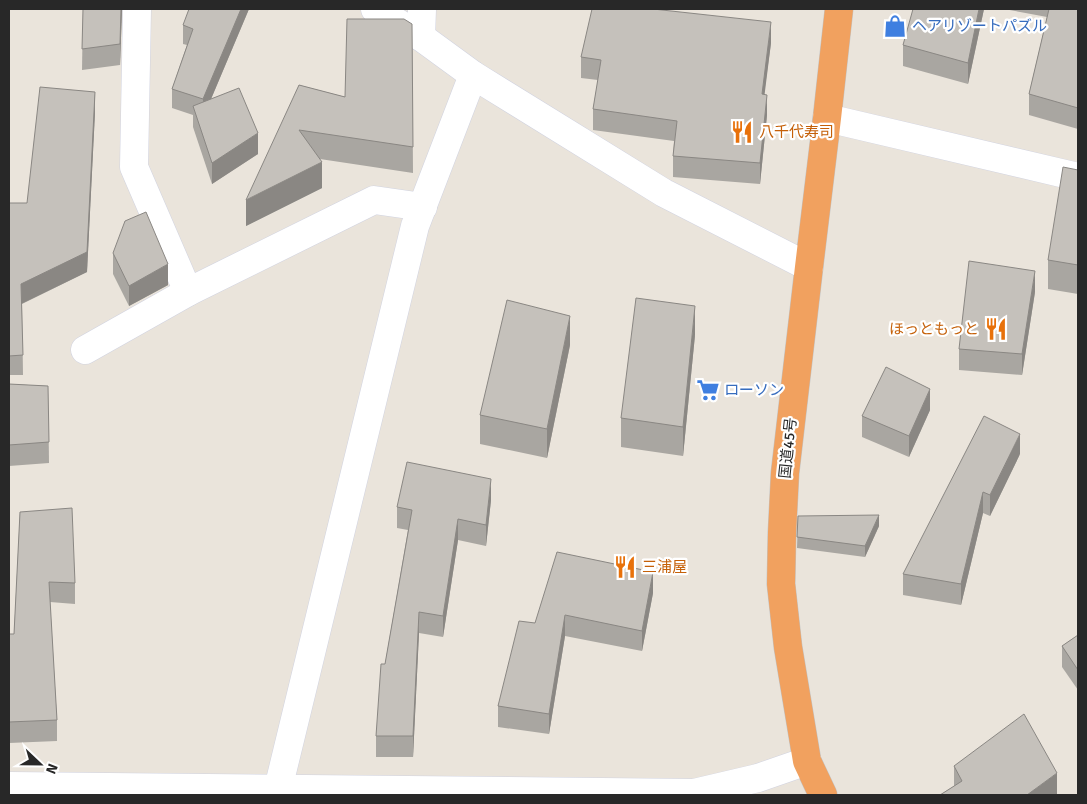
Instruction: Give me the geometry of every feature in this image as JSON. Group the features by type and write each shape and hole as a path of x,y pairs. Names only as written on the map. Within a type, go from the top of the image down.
{"highway":[{"name":"国道45号","path":"822,795 807,761 788,647 781,584 782,533 785,474 839,9"}],"street":[{"path":"137,9 134,167 188,292"},
{"path":"375,9 421,37 473,75 664,192 809,267"},
{"path":"421,37 422,9"},
{"path":"278,789 415,226 473,75"},
{"path":"827,118 1078,177"},
{"path":"85,350 188,292 374,200 423,208"},
{"path":"9,786 117,791 278,789 694,794 758,778 807,761"}],"building":[{"path":"83,9 121,9 120,44 82,49"},
{"path":"189,9 241,9 203,99 172,89 193,29 183,25"},
{"path":"592,9 653,9 771,22 762,94 767,95 760,163 673,156 677,121 593,109 601,60 581,57"},
{"path":"913,9 979,9 968,63 903,45"},
{"path":"1049,9 1078,9 1078,108 1029,94"},
{"path":"347,19 404,19 412,24 413,147 299,130 322,162 246,200 299,85 345,97"},
{"path":"40,87 95,92 87,252 21,284 23,355 9,356 9,203 27,203"},
{"path":"239,88 258,133 212,163 193,106"},
{"path":"1063,167 1078,170 1078,265 1048,260"},
{"path":"146,212 168,264 129,286 113,253 125,221"},
{"path":"969,261 1035,271 1022,354 959,349"},
{"path":"636,298 695,306 683,427 621,418"},
{"path":"507,300 570,316 547,429 480,415"},
{"path":"886,367 930,389 909,436 862,416"},
{"path":"9,384 48,386 49,442 9,445"},
{"path":"984,416 1020,434 990,495 983,492 961,584 903,574"},
{"path":"407,462 491,479 486,525 458,519 443,616 419,612 413,736 376,736 381,664 385,664 412,510 397,507"},
{"path":"72,508 75,583 49,582 57,720 9,722 9,634 14,634 20,512"},
{"path":"879,515 865,546 797,537 798,516"},
{"path":"557,552 653,572 642,631 565,615 549,714 498,706 519,621 535,623"},
{"path":"1078,635 1078,670 1062,646"},
{"path":"1024,714 1057,773 1027,795 940,795 962,781 954,766"}],"place":[{"name":"ヘアリゾートパズル","path":"895,26"},
{"name":"八千代寿司","path":"742,132"},
{"name":"ほっともっと","path":"996,329"},
{"name":"ローソン","path":"708,390"},
{"name":"三浦屋","path":"625,567"}]}
